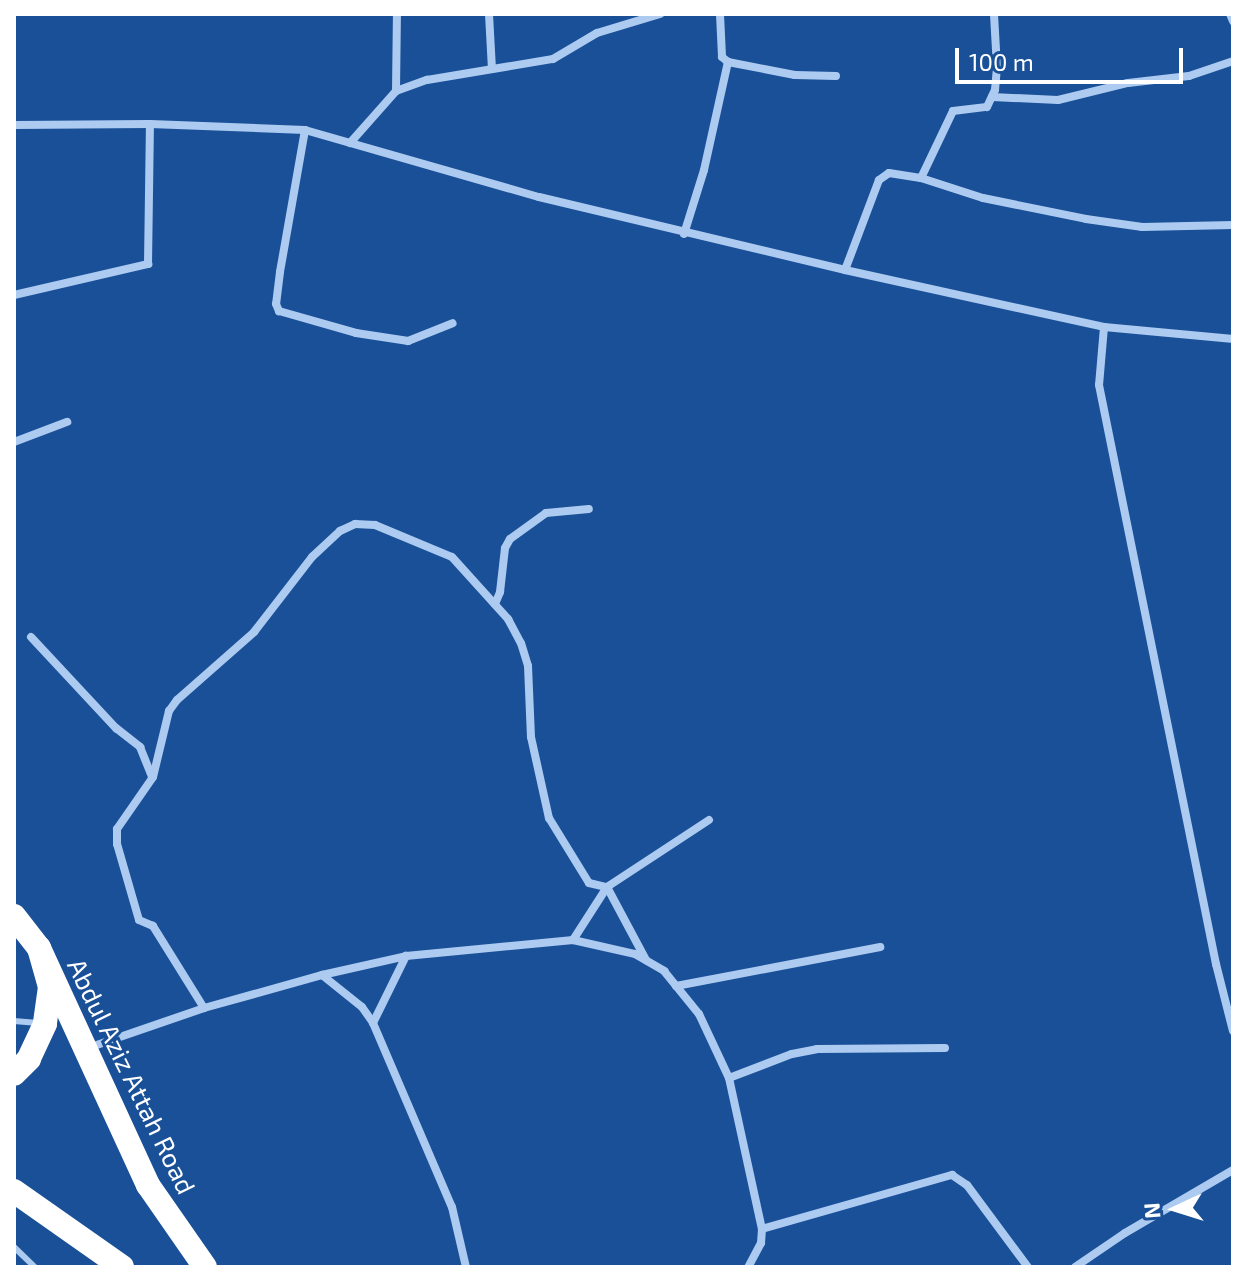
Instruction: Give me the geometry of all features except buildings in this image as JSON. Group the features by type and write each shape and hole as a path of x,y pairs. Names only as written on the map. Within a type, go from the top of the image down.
{"highway":[{"path":"14,916 39,948 50,987 45,1024 29,1059 14,1074"},
{"name":"Abdul Aziz Attah Road","path":"39,948 148,1185 205,1267"},
{"path":"14,1191 122,1267"}],"street":[{"path":"396,91 397,14"},
{"path":"489,14 492,69"},
{"path":"350,143 396,91 427,80 553,59 597,33 660,14"},
{"path":"720,14 722,57 728,62 795,75 836,76"},
{"path":"921,178 953,111 987,107 992,97 997,68 994,14"},
{"path":"1230,14 1233,21"},
{"path":"992,97 1058,100 1128,83 1189,76 1233,61"},
{"path":"684,234 704,170 728,62"},
{"path":"14,125 150,124 305,130 684,234 1104,327 1233,339"},
{"path":"14,295 148,264 150,124"},
{"path":"305,130 280,272 276,304 279,311 356,333 408,341 453,323"},
{"path":"845,270 879,180 889,173 921,178 983,198 1086,219 1142,227 1233,225"},
{"path":"1104,327 1099,385 1216,964 1233,1031"},
{"path":"14,442 67,422"},
{"path":"495,604 510,539 546,513 589,509"},
{"path":"204,1008 153,926 139,920 117,844 117,829 153,777 169,711 177,700 254,632 312,557 340,531 355,524 375,525 452,557 495,604 521,643 528,666 531,737 549,818 589,883 607,887 646,960"},
{"path":"31,637 116,728 140,747 153,777"},
{"path":"573,940 607,887 709,820"},
{"path":"84,1049 204,1008 322,975 406,956 573,940 635,954 664,971 699,1014 729,1078 762,1229 761,1243 748,1267"},
{"path":"676,986 880,947"},
{"path":"373,1023 406,956"},
{"path":"322,975 362,1007 373,1023 452,1207 466,1267"},
{"path":"729,1078 792,1054 817,1049 945,1048"},
{"path":"1075,1267 1125,1233 1233,1170"},
{"path":"762,1229 952,1175 967,1185 1028,1267"}],"lane":[{"path":"14,1021 45,1024"},
{"path":"14,1247 35,1267"}]}
